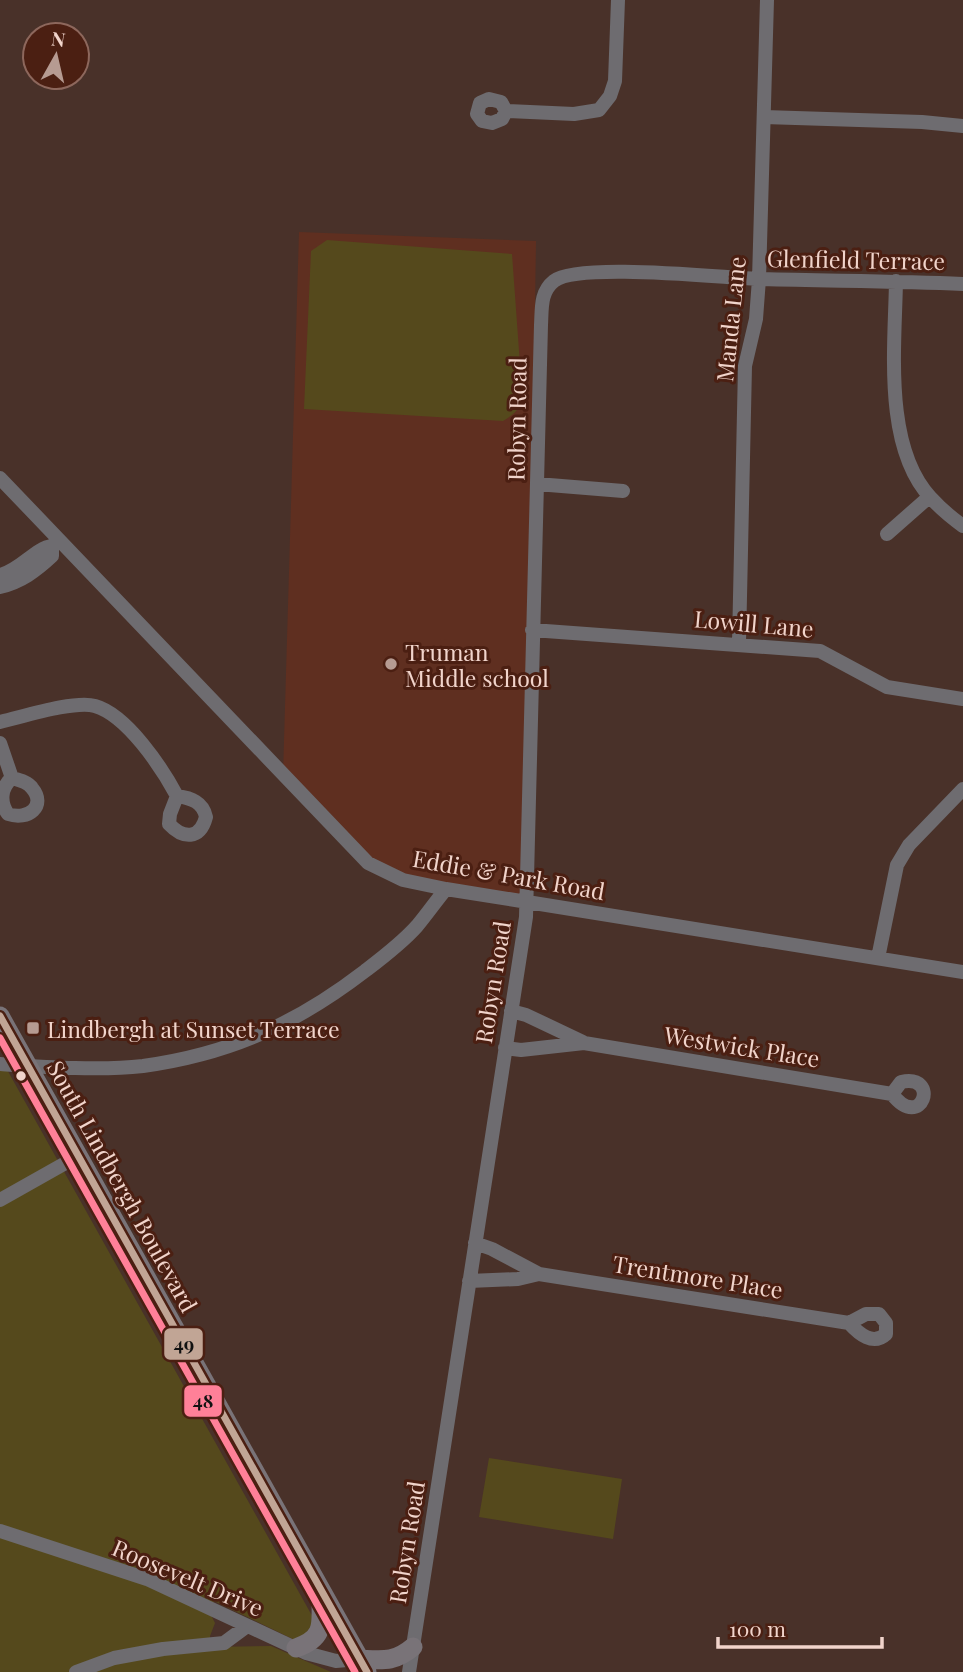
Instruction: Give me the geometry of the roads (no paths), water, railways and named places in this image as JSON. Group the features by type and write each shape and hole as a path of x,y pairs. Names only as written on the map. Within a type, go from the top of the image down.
{"main road":[{"name":"South Lindbergh Boulevard","path":"0,1016 363,1665"},
{"path":"296,1648 310,1644 319,1631 321,1591"},
{"path":"363,1665 395,1659 413,1647"}],"street":[{"path":"506,111 574,114 599,110 610,96 615,81 618,0"},
{"name":"Manda Lane","path":"738,643 746,366 756,319 759,279 767,0"},
{"path":"764,117 922,122 963,126"},
{"name":"Glenfield Terrace","path":"544,292 556,279 610,272 963,284"},
{"path":"896,281 895,404 903,446 929,497 963,526"},
{"name":"Robyn Road","path":"410,1672 526,917 531,630 544,292"},
{"name":"Eddie & Park Road","path":"0,478 55,543 368,863 403,880 446,888 963,972"},
{"path":"537,484 623,491"},
{"path":"887,534 929,497"},
{"path":"0,575 12,572 43,547 55,543"},
{"path":"0,587 17,583 38,569 52,556 55,543"},
{"name":"Lowill Lane","path":"531,630 820,651 887,687 963,699"},
{"path":"0,722 74,706 94,705 111,713 134,735 160,765 177,796"},
{"path":"0,743 12,778"},
{"path":"878,958 897,864 909,845 963,789"},
{"path":"0,1064 143,1066 238,1044 274,1030 328,999 377,961 415,928 446,888"},
{"name":"Westwick Place","path":"511,1012 526,1015 584,1043"},
{"name":"Westwick Place","path":"505,1048 584,1043 892,1094"},
{"path":"0,1200 78,1156"},
{"name":"Trentmore Place","path":"475,1243 539,1273 849,1323"},
{"name":"Trentmore Place","path":"469,1281 519,1279 539,1273"},
{"name":"Roosevelt Drive","path":"0,1531 147,1579 296,1648 335,1661 363,1665"},
{"path":"76,1672 114,1658 163,1649 224,1643 247,1626"}],"place":[{"name":"Truman Middle school","path":"391,664"},
{"name":"Lindbergh at Sunset Terrace","path":"33,1028"}]}
